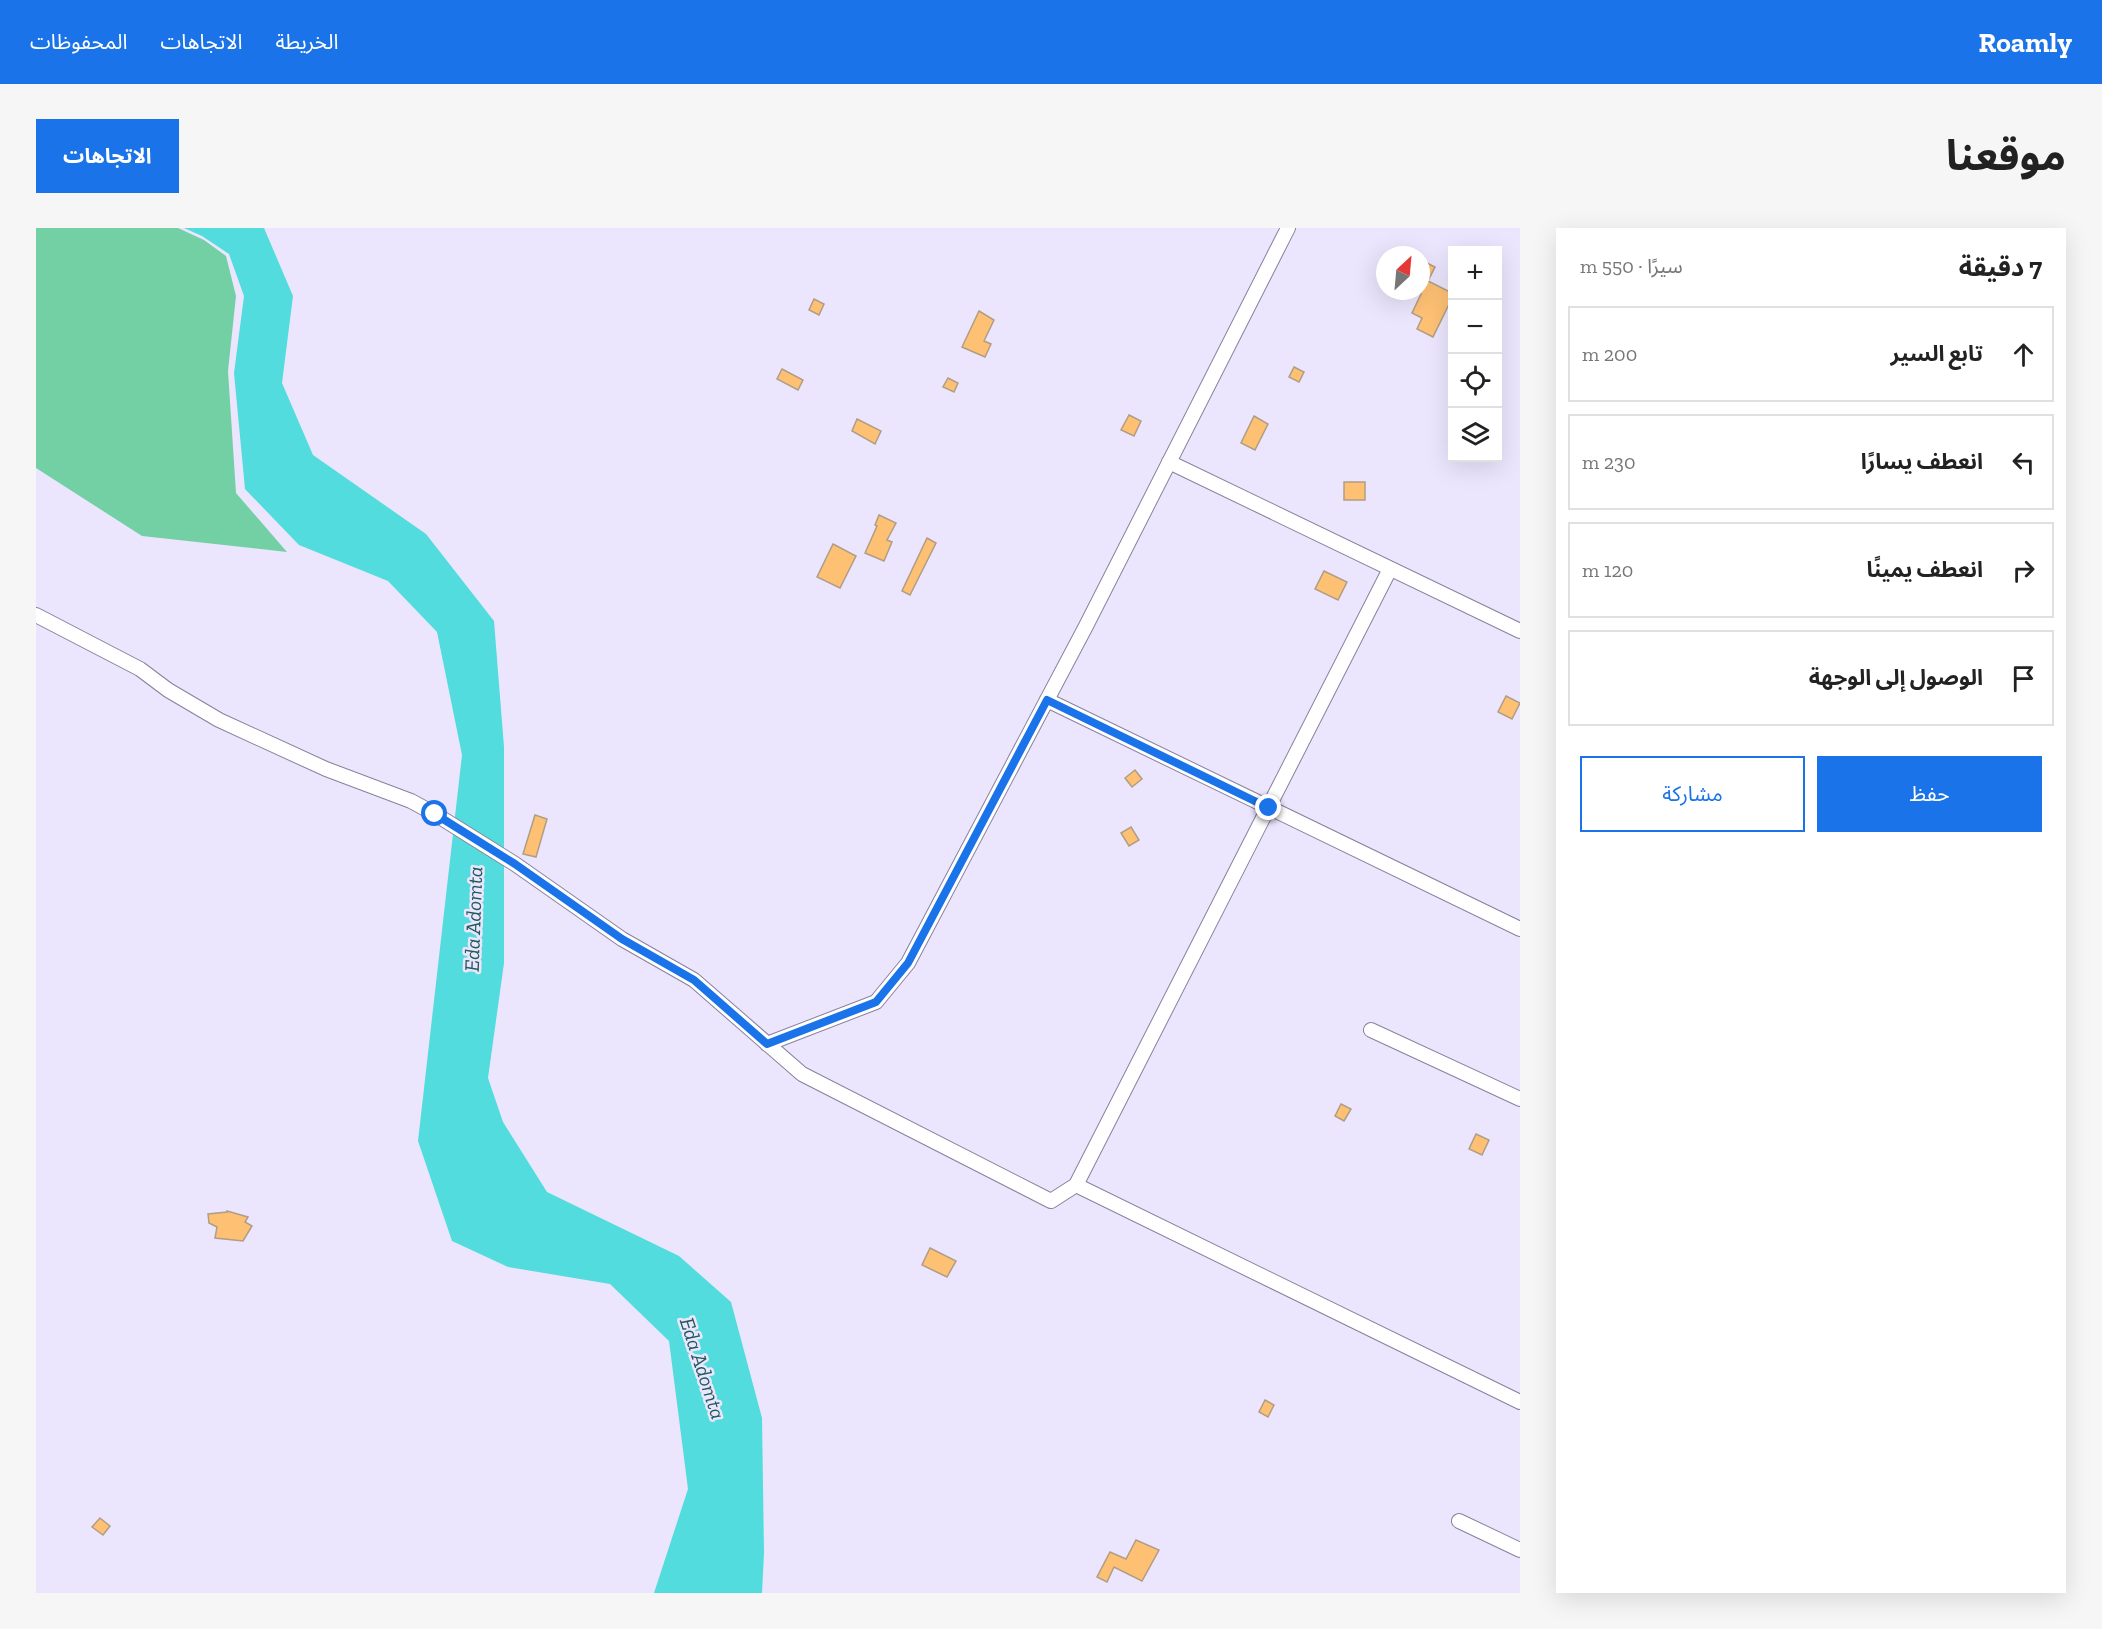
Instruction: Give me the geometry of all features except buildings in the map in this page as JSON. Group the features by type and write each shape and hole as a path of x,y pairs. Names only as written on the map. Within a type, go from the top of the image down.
{"street":[{"path":"767,1044 876,1002 908,963 1047,700 1288,228"},
{"path":"1169,462 1520,631"},
{"path":"36,615 140,669 168,690 219,720 326,769 411,801 435,814 515,864 622,939 694,980 802,1074 1051,1201 1076,1185 1390,569"},
{"path":"1047,700 1520,929"},
{"path":"1371,1030 1520,1099"},
{"path":"1076,1185 1520,1402"},
{"path":"1459,1521 1520,1550"}],"shaded area":[{"path":"36,228 178,228 204,240 226,256 236,296 228,371 236,493 287,552 142,536 36,468"}],"water":[{"name":"Eda Adomta","path":"184,228 264,228 293,296 282,383 313,455 426,534 494,621 504,747 504,963 488,1078 503,1122 547,1192 679,1256 731,1302 762,1418 764,1553 762,1593 654,1593 688,1489 669,1341 610,1284 508,1267 452,1241 418,1141 462,755 437,632 388,581 299,545 245,489 234,373 244,296 229,254 202,236"}],"route":[{"path":"435,814 515,864 622,939 694,980 767,1044 876,1002 908,963 1047,700 1269,808"}]}
